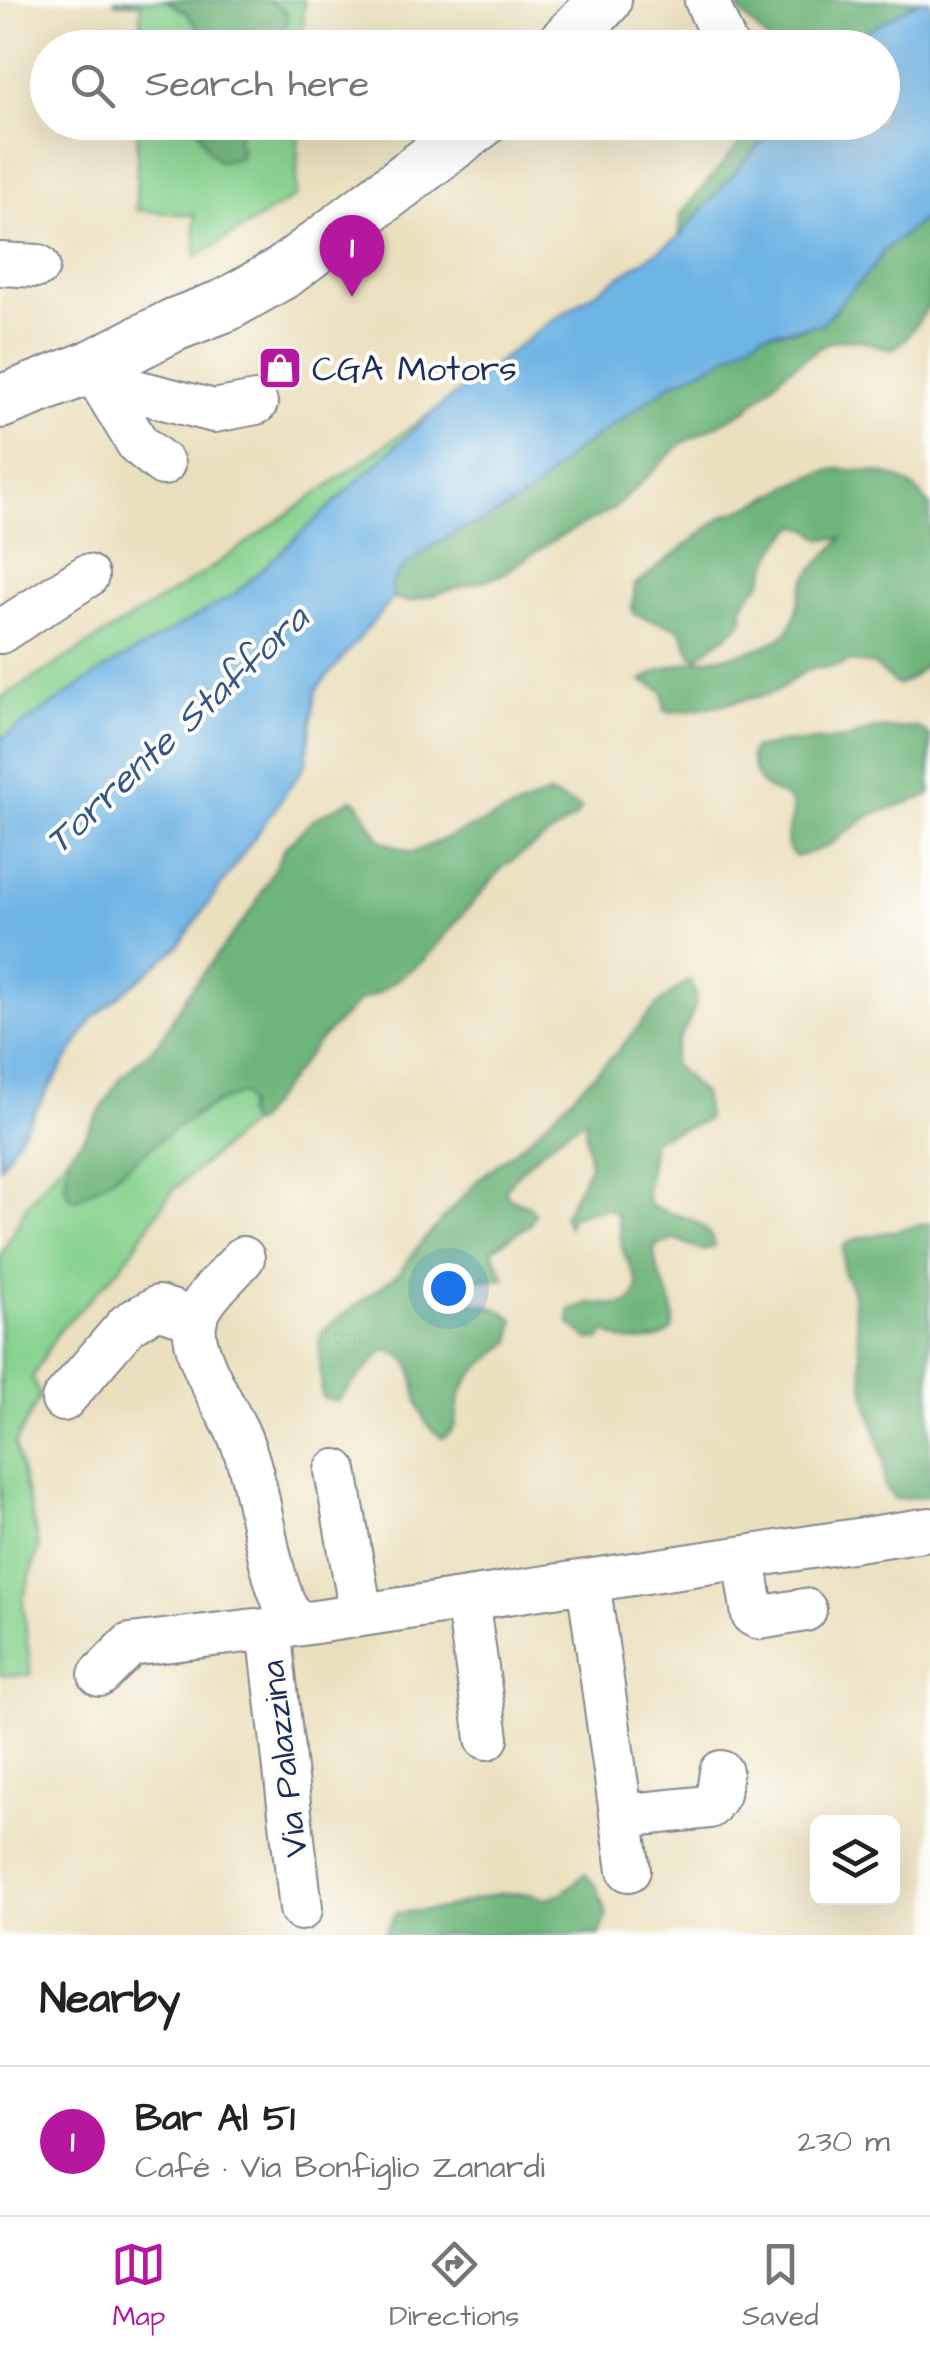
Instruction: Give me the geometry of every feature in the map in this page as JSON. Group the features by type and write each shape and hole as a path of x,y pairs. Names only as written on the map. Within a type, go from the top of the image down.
{"main road":[{"path":"576,30 604,0"},
{"path":"0,402 100,362 176,324 216,288 274,254 326,238 460,140"}],"street":[{"path":"706,0 719,30"},
{"path":"100,362 128,388 214,410 256,403"},
{"path":"100,362 138,444 163,464"},
{"path":"0,632 87,576"},
{"path":"100,1676 130,1645 271,1628 278,1595 257,1492 239,1435 196,1339 195,1319 243,1258"},
{"path":"63,1400 128,1324 158,1306 195,1319"},
{"path":"336,1471 361,1614"},
{"name":"Via Palazzina","path":"301,1909 271,1628 930,1529"},
{"path":"744,1558 753,1615 758,1618 806,1610"},
{"path":"588,1580 629,1870"},
{"path":"467,1599 487,1738"},
{"path":"622,1816 709,1807 718,1794 722,1772"}],"green space":[{"path":"165,0 266,0 286,11 287,21 283,30 200,30 186,12"},
{"path":"304,0 303,30 140,30 141,3 115,3"},
{"path":"739,0 920,0 869,30 757,30 740,12"},
{"path":"138,140 298,140 296,196 196,257 194,215 136,210"},
{"path":"204,140 237,140 241,148 240,158 219,161"},
{"path":"742,140 763,140 679,237 681,214"},
{"path":"930,214 930,304 906,339 892,350 861,340 826,343 785,372 746,410 681,444 615,508 552,541 501,575 409,602 392,599 392,582 403,568 432,546 530,494 570,455 674,382 712,365 764,333 803,329 835,312 884,250"},
{"path":"435,410 235,594 105,669 0,740 0,699 207,571"},
{"path":"839,469 900,479 930,506 930,654 925,665 897,685 874,665 849,661 807,671 770,693 703,708 665,711 663,691 642,681 674,666 748,651 782,636 792,624 806,579 842,538 822,539 808,528 796,526 779,544 760,583 745,602 741,622 698,658 692,656 680,629 636,615 632,610 635,585 725,515 810,477"},
{"path":"918,728 930,736 930,795 871,815 826,847 796,857 787,844 791,803 761,782 750,755 753,749 846,739 874,729"},
{"path":"549,794 581,808 576,817 504,866 424,960 377,994 359,1001 318,1042 256,1122 250,1124 245,1115 248,1103 242,1094 226,1099 182,1124 123,1170 76,1200 70,1197 65,1187 69,1154 85,1136 121,1077 159,1042 188,993 254,907 286,846 315,818 353,799 380,840 412,853"},
{"path":"689,980 696,1001 673,1064 703,1094 707,1119 653,1140 647,1199 649,1205 696,1222 715,1246 702,1251 676,1239 655,1246 657,1267 672,1308 672,1330 657,1339 639,1342 606,1331 600,1340 588,1339 569,1323 570,1310 589,1303 630,1302 637,1288 622,1247 616,1213 605,1208 571,1216 568,1226 563,1216 590,1166 587,1120 543,1150 505,1189 509,1198 529,1206 535,1214 530,1224 492,1250 505,1278 463,1279 448,1284 449,1294 500,1310 514,1321 511,1342 481,1366 464,1387 453,1430 442,1438 430,1428 420,1409 411,1368 397,1354 384,1350 337,1401 322,1397 319,1340 323,1330 399,1273 480,1178 529,1139 616,1053 657,1005"},
{"path":"242,1094 248,1103 245,1115 250,1124 173,1190 121,1267 58,1332 32,1378 40,1396 15,1444 39,1547 23,1600 31,1675 0,1675 0,1257 28,1203 69,1154 65,1187 126,1168 171,1130 222,1100"},
{"path":"930,1223 930,1496 895,1499 884,1485 884,1460 866,1398 852,1290 843,1272 843,1246 856,1239"},
{"path":"585,1874 597,1887 607,1915 600,1935 384,1935 396,1913 441,1909 500,1893 546,1899 561,1894"}],"water":[{"name":"Torrente Staffora","path":"920,0 930,0 930,214 884,250 821,324 764,333 712,365 674,382 570,455 530,494 432,546 403,568 392,582 392,599 316,690 306,764 178,947 93,1018 0,1167 0,740 105,669 235,594 435,410 546,325 679,237 763,140 900,140 900,30 869,30"}],"place":[{"name":"Bar Al 51","path":"352,297"},
{"name":"CGA Motors","path":"280,368"}]}
